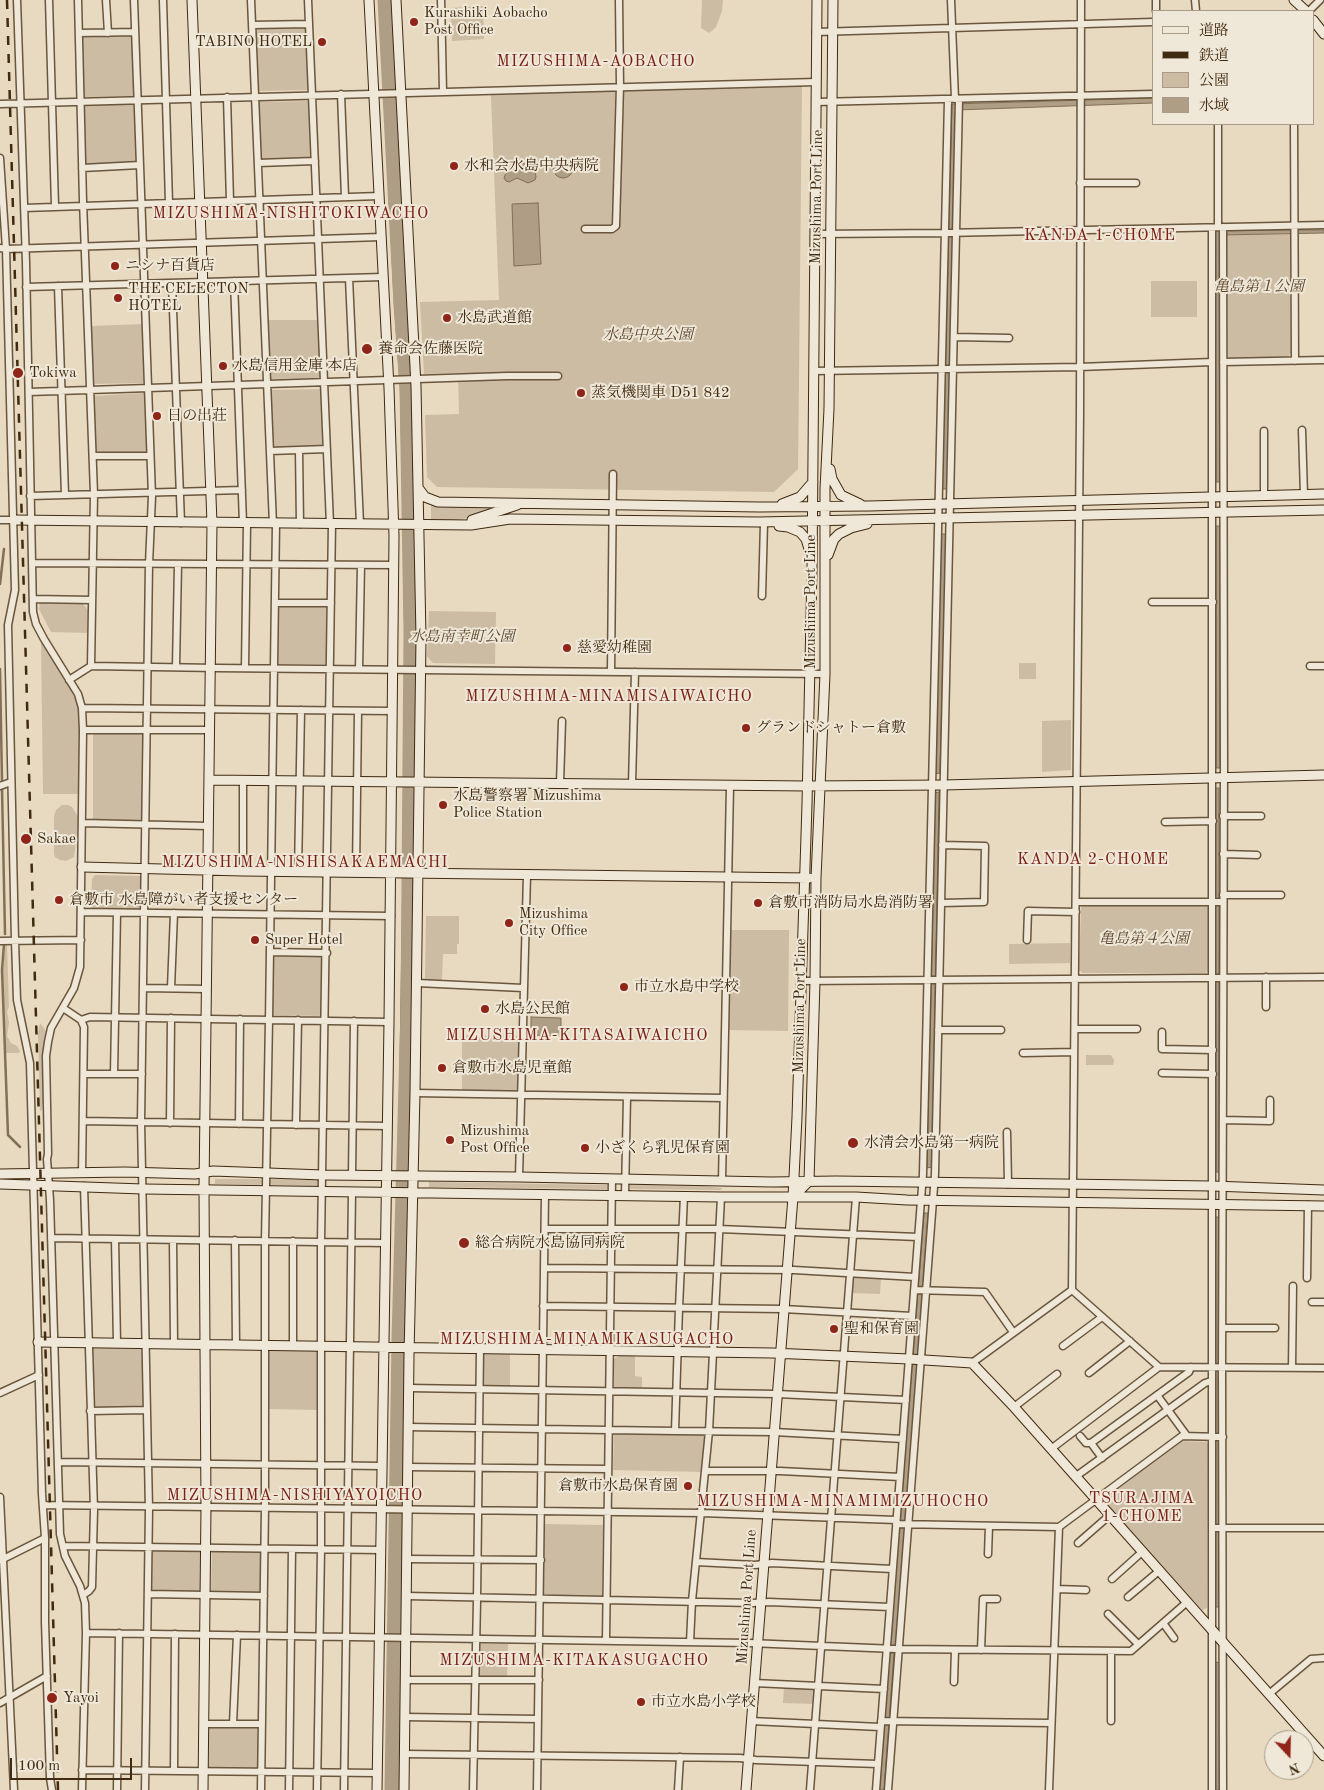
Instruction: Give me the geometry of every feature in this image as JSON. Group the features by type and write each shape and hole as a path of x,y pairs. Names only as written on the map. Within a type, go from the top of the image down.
{"street":[{"path":"17,0 26,248 33,612 36,624 78,694 82,708 83,730 80,967 74,988 51,1028 47,1049 48,1174 60,1534 85,1604 82,1790"},
{"path":"49,0 55,206"},
{"path":"78,0 94,494 91,666"},
{"path":"106,0 108,33"},
{"path":"134,0 152,492 149,564 144,1018 141,1122 148,1505 145,1790"},
{"path":"163,0 169,203"},
{"path":"192,0 212,523 204,1172 206,1506 203,1790"},
{"path":"251,0 275,565 264,1241 265,1507 261,1790"},
{"path":"308,0 332,565 322,1242 321,1550 317,1790"},
{"path":"369,0 378,93 379,196 388,380 398,525 394,565 385,1243 388,1347 382,1466 385,1509 381,1550 383,1638 377,1790"},
{"path":"396,0 396,92 419,488 416,525 418,670 415,873 417,983 415,1092 406,1175 406,1347 409,1388 408,1467 403,1509 407,1559 402,1638 406,1680 404,1790"},
{"path":"440,0 443,91"},
{"path":"585,229 612,229 616,226 620,86 619,0"},
{"name":"Mizushima Port Line","path":"746,1790 793,1197 807,786 813,521 817,0"},
{"name":"Mizushima Port Line","path":"809,1181 816,878 825,674 825,507 828,454 833,0"},
{"path":"876,1790 884,1689 893,1649 907,1524 906,1400 915,1359 912,1316 920,1291 915,1277 933,980 935,892 931,784 941,656 942,577 950,519 947,369 955,100 951,0"},
{"path":"1081,0 1072,1290 1160,1367"},
{"path":"1294,0 1303,8 1320,0"},
{"path":"1314,21 1324,34"},
{"path":"816,32 1152,22"},
{"path":"252,25 309,24"},
{"path":"79,34 135,32"},
{"path":"0,104 816,82"},
{"path":"341,94 345,197"},
{"path":"816,102 1080,100 1152,94"},
{"path":"227,97 230,202"},
{"path":"888,1790 894,1721 893,1649 890,1607 892,1569 900,1477 907,1444 920,1291 935,1183 938,1030 933,980 941,903 935,892 942,845 944,784 941,656 942,577 938,504 947,369 954,337 950,233 959,111 955,100"},
{"path":"1212,1790 1212,1630 1218,1528 1217,1436 1211,1381 1217,1367 1222,1328 1224,1120 1218,978 1223,816 1218,778 1212,602 1212,514 1218,363 1220,229 1218,125"},
{"path":"1294,125 1295,361"},
{"path":"0,158 14,520 15,590 8,625 15,941 17,1000 30,1063 32,1174 46,1567 44,1577 52,1790"},
{"path":"258,163 315,161"},
{"path":"82,168 140,165"},
{"path":"1080,182 1136,183"},
{"path":"24,208 379,196"},
{"path":"815,234 950,233 1080,229 1294,230 1324,225"},
{"path":"1220,229 1218,363 1223,513 1218,778 1213,821 1219,901 1218,978 1213,1050 1211,1204 1217,1367 1218,1528 1223,1642 1223,1790"},
{"path":"3,248 381,237"},
{"path":"26,287 383,277"},
{"path":"349,278 360,524"},
{"path":"234,281 242,490 247,564 245,668"},
{"path":"172,283 181,523"},
{"path":"58,286 65,495"},
{"path":"954,337 1009,338"},
{"path":"814,371 1079,367 1324,360"},
{"path":"29,392 507,376 558,376"},
{"path":"1302,430 1304,494"},
{"path":"1264,431 1264,496"},
{"path":"270,451 327,449"},
{"path":"298,450 300,524"},
{"path":"828,454 832,479 840,494 848,500 869,506"},
{"path":"93,456 150,456"},
{"path":"611,672 613,474"},
{"path":"759,507 797,500 813,482"},
{"path":"419,488 425,497 438,502 759,507 869,506 1324,494"},
{"path":"30,496 242,490"},
{"path":"455,525 522,503"},
{"path":"0,520 398,525 471,525 510,519 761,523 1324,510"},
{"path":"826,569 834,539 839,534 852,528 884,520"},
{"path":"761,523 800,532 808,543 812,569"},
{"path":"761,523 762,596"},
{"path":"32,562 394,565"},
{"path":"176,668 178,564"},
{"path":"359,669 360,565"},
{"path":"33,599 92,600"},
{"path":"1152,602 1212,602"},
{"path":"275,603 331,603"},
{"path":"69,680 91,666 825,674"},
{"path":"1310,666 1324,666"},
{"path":"632,784 635,672"},
{"path":"82,708 392,711"},
{"path":"298,872 301,710"},
{"path":"356,872 358,711"},
{"path":"560,783 562,721"},
{"path":"83,730 209,730"},
{"path":"209,780 807,786 1324,775"},
{"path":"243,780 243,871"},
{"path":"0,786 11,782"},
{"path":"722,1181 730,786"},
{"path":"1223,816 1261,816"},
{"path":"1165,822 1213,821"},
{"path":"83,822 208,826"},
{"path":"941,903 984,902 985,846 942,845"},
{"path":"1223,854 1257,855"},
{"path":"82,867 271,872 816,878"},
{"path":"519,1177 526,875"},
{"path":"1076,902 1219,901 1281,895"},
{"path":"1028,940 1028,911 1076,912"},
{"path":"81,912 390,916"},
{"path":"114,1074 117,913"},
{"path":"171,988 174,913"},
{"path":"0,941 81,940"},
{"path":"270,952 327,953"},
{"path":"801,981 1324,977"},
{"path":"1266,978 1266,1008"},
{"path":"417,983 523,988"},
{"path":"144,988 207,989"},
{"path":"63,1008 81,1020 84,1027 82,1173"},
{"path":"81,1020 90,1017 389,1022"},
{"path":"170,1123 171,1018"},
{"path":"239,1124 240,1019"},
{"path":"296,1125 298,1020"},
{"path":"352,1175 354,1022"},
{"path":"1075,1029 1137,1029"},
{"path":"938,1030 1001,1030"},
{"path":"1162,1032 1162,1050 1213,1050"},
{"path":"1023,1053 1074,1052"},
{"path":"1162,1073 1213,1074"},
{"path":"84,1074 142,1074"},
{"path":"415,1092 723,1098"},
{"path":"625,1195 627,1097"},
{"path":"1224,1120 1270,1121 1270,1100"},
{"path":"83,1121 387,1126"},
{"path":"1008,1132 1008,1184"},
{"path":"0,1174 266,1172 323,1175 722,1181 1223,1186 1324,1190"},
{"path":"606,1640 612,1179"},
{"path":"793,1197 809,1181"},
{"path":"0,1184 323,1192 856,1197 921,1200 1324,1206"},
{"path":"83,1595 92,1587 93,1505 84,1186"},
{"path":"344,1790 352,1192"},
{"path":"537,1790 545,1194"},
{"path":"675,1431 684,1196"},
{"path":"690,1642 692,1601 709,1431 721,1197"},
{"path":"810,1790 856,1197"},
{"path":"1307,1278 1308,1205"},
{"path":"545,1229 719,1229 918,1237"},
{"path":"51,1238 385,1243"},
{"path":"115,1239 117,1343"},
{"path":"173,1240 174,1344"},
{"path":"235,1240 236,1344"},
{"path":"293,1241 293,1345"},
{"path":"544,1268 787,1270 915,1277"},
{"path":"1292,1368 1293,1286"},
{"path":"38,1342 780,1353 972,1363 1072,1290"},
{"path":"920,1291 985,1292 1013,1332"},
{"path":"1312,1302 1324,1302"},
{"path":"543,1306 783,1309 912,1316"},
{"path":"1063,1346 1102,1317"},
{"path":"1222,1328 1275,1328"},
{"path":"1090,1373 1130,1341"},
{"path":"473,1790 480,1348"},
{"path":"972,1363 1014,1407 1324,1756"},
{"path":"1050,1449 1160,1367 1324,1368"},
{"path":"1080,1436 1086,1443 1091,1442 1189,1372 1191,1367"},
{"path":"1014,1407 1057,1374"},
{"path":"0,1394 39,1375"},
{"path":"1075,1477 1205,1383 1211,1381"},
{"path":"409,1388 777,1394 906,1400"},
{"path":"1157,1395 1187,1436"},
{"path":"90,1411 147,1410"},
{"path":"408,1427 774,1432 838,1436 907,1444"},
{"path":"44,1505 702,1512 831,1517 907,1524 1059,1527 1182,1436 1217,1436"},
{"path":"1091,1442 1102,1458"},
{"path":"58,1462 382,1466"},
{"path":"408,1467 608,1468"},
{"path":"706,1471 900,1477"},
{"path":"0,1498 14,1790"},
{"path":"1078,1543 1110,1516"},
{"path":"988,1554 989,1526"},
{"path":"1049,1790 1059,1527"},
{"path":"1218,1528 1324,1528"},
{"path":"2,1559 45,1538"},
{"path":"63,1546 381,1550"},
{"path":"288,1790 292,1549"},
{"path":"1112,1578 1142,1552"},
{"path":"407,1559 540,1560"},
{"path":"696,1562 892,1569"},
{"path":"1128,1597 1159,1571"},
{"path":"1056,1589 1086,1590"},
{"path":"148,1594 264,1596"},
{"path":"406,1596 761,1602 890,1607"},
{"path":"981,1650 982,1599 998,1599"},
{"path":"86,1632 821,1644 893,1649 1131,1651 1186,1602"},
{"path":"1108,1614 1138,1644"},
{"path":"1163,1623 1174,1638"},
{"path":"117,1790 119,1633"},
{"path":"174,1771 175,1634"},
{"path":"233,1724 237,1635"},
{"path":"954,1650 954,1682"},
{"path":"1110,1721 1111,1651"},
{"path":"1269,1694 1311,1659 1324,1658"},
{"path":"0,1703 47,1676"},
{"path":"406,1680 539,1680"},
{"path":"754,1683 884,1689"},
{"path":"406,1717 538,1718"},
{"path":"751,1721 816,1724 881,1724 894,1721 1051,1723"},
{"path":"204,1724 262,1724"},
{"path":"405,1754 680,1757 878,1764"},
{"path":"678,1790 680,1757"},
{"path":"82,1770 377,1773"}],"green space":[{"path":"702,0 723,0 722,11 716,27 709,33 701,28"},
{"path":"483,6 484,39 452,41 450,8"},
{"path":"306,27 309,90 259,91 256,29"},
{"path":"133,35 135,96 84,97 82,37"},
{"name":"水島中央公園","path":"802,86 798,469 774,492 437,487 427,477 425,415 459,414 458,373 424,374 420,302 499,300 491,95"},
{"path":"309,101 312,159 261,161 259,102"},
{"path":"135,104 137,163 85,165 84,105"},
{"name":"亀島第１公園","path":"1290,234 1291,353 1287,358 1231,359 1226,356 1226,235"},
{"path":"1151,281 1197,281 1197,317 1151,317"},
{"path":"267,320 319,320 322,378 270,379"},
{"path":"143,324 144,383 93,384 91,326"},
{"path":"322,389 325,447 273,449 271,390"},
{"path":"144,393 147,453 96,454 94,396"},
{"path":"431,504 498,504 499,508 474,517 456,520 431,520"},
{"path":"40,603 82,603 90,612 89,633 51,632 39,609"},
{"path":"277,606 328,606 328,664 277,664"},
{"name":"水島南幸町公園","path":"429,611 496,612 495,664 433,663 427,656"},
{"path":"41,641 70,687 78,705 80,716 79,794 43,794"},
{"path":"1019,663 1036,663 1036,679 1019,679"},
{"path":"1071,720 1071,770 1042,772 1042,721"},
{"path":"93,732 144,732 142,822 93,820"},
{"path":"62,805 72,807 79,818 74,857 66,861 60,860 54,854 54,816 56,810"},
{"path":"95,875 142,876 142,910 91,909 92,879"},
{"name":"亀島第４公園","path":"1083,905 1205,905 1209,907 1209,970 1205,973 1083,973 1079,970 1081,908"},
{"path":"426,916 459,916 457,954 443,954 442,980 425,980"},
{"path":"728,930 789,930 788,1031 728,1030"},
{"path":"1070,943 1070,963 1009,964 1009,944"},
{"path":"5,944 7,944 9,1007 7,1011 9,1023 7,1036 11,1043 17,1046 20,1051 19,1053 6,1053 5,1051 3,971"},
{"path":"274,955 324,956 322,1016 272,1015"},
{"path":"40,1023 46,1031 42,1062 43,1101 42,1110 40,1111 38,1033"},
{"path":"462,1035 520,1036 519,1089 514,1092 462,1091"},
{"path":"1086,1055 1111,1055 1114,1060 1113,1065 1086,1065"},
{"path":"215,1179 260,1179 262,1181 260,1185 215,1184"},
{"path":"269,1179 319,1180 320,1184 318,1186 269,1185"},
{"path":"429,1182 608,1186 607,1189 429,1187"},
{"path":"630,1184 694,1185 722,1188 721,1190 630,1189"},
{"path":"853,1276 881,1277 880,1294 852,1293"},
{"path":"93,1347 143,1349 144,1409 94,1407"},
{"path":"269,1350 320,1351 319,1410 268,1409"},
{"path":"482,1353 510,1353 510,1387 481,1387"},
{"path":"620,1355 635,1355 635,1376 642,1377 642,1389 614,1389 614,1359"},
{"path":"614,1433 706,1435 703,1472 613,1470"},
{"path":"1181,1441 1206,1442 1208,1444 1207,1608 1202,1610 1105,1502 1106,1497"},
{"path":"543,1524 603,1525 602,1597 542,1596"},
{"path":"152,1549 200,1550 200,1592 152,1592"},
{"path":"212,1550 260,1551 261,1593 211,1592"},
{"path":"479,1644 508,1644 507,1678 478,1678"},
{"path":"784,1687 816,1689 815,1704 783,1703"},
{"path":"209,1727 259,1727 258,1770 210,1769 208,1767"}],"water":[{"path":"1152,98 1152,103 956,110 948,489 942,489 952,104"},
{"path":"559,158 567,158 573,164 573,172 567,178 559,178 553,172 553,164"},
{"path":"521,162 527,164 535,171 535,180 528,183 517,178 509,182 506,181 505,175 515,164"},
{"path":"538,203 541,264 514,266 512,204"},
{"path":"1215,230 1324,230 1324,233 1220,235 1220,482 1216,482"},
{"path":"1216,526 1220,526 1220,768 1216,768"},
{"path":"940,534 946,534 940,773 935,774"},
{"path":"1215,788 1219,788 1219,1172 1216,1172"},
{"path":"939,792 932,1167 927,1168 935,793"},
{"path":"531,1017 561,1018 561,1036 531,1035"},
{"path":"924,1213 928,1213 897,1645 894,1653 884,1790 879,1790"},
{"path":"1215,1217 1219,1217 1219,1607 1215,1607"},
{"path":"1216,1662 1220,1663 1220,1790 1215,1790"}],"waterway":[{"path":"380,0 401,388 404,521"},
{"path":"385,0 407,387 411,632 408,1011 399,1339 392,1790"},
{"path":"404,527 405,779"},
{"path":"0,584 4,549"},
{"path":"0,669 2,782"},
{"path":"399,1174 405,784"},
{"path":"2,788 5,934"},
{"path":"4,944 2,970 8,1135 20,1147"},
{"path":"388,1790 393,1425 399,1179"}],"railway":[{"path":"7,0 58,1790"}],"place":[{"name":"Kurashiki Aobacho Post Office","path":"414,22"},
{"name":"TABINO HOTEL","path":"322,42"},
{"name":"水和会水島中央病院","path":"454,166"},
{"name":"ニシナ百貨店","path":"115,266"},
{"name":"THE CELECTON HOTEL","path":"118,298"},
{"name":"水島武道館","path":"447,318"},
{"name":"養命会佐藤医院","path":"367,349"},
{"name":"水島信用金庫 本店","path":"223,366"},
{"name":"Tokiwa","path":"18,373"},
{"name":"蒸気機関車 D51 842","path":"581,393"},
{"name":"日の出荘","path":"157,416"},
{"name":"慈愛幼稚園","path":"567,648"},
{"name":"グランドシャトー倉敷","path":"746,728"},
{"name":"水島警察署 Mizushima Police Station","path":"443,805"},
{"name":"Sakae","path":"26,839"},
{"name":"倉敷市 水島障がい者支援センター","path":"59,900"},
{"name":"倉敷市消防局水島消防署","path":"758,903"},
{"name":"Mizushima City Office","path":"509,923"},
{"name":"Super Hotel","path":"255,940"},
{"name":"市立水島中学校","path":"624,987"},
{"name":"水島公民館","path":"485,1009"},
{"name":"倉敷市水島児童館","path":"442,1068"},
{"name":"Mizushima Post Office","path":"450,1140"},
{"name":"水清会水島第一病院","path":"853,1143"},
{"name":"小ざくら乳児保育園","path":"585,1148"},
{"name":"総合病院水島協同病院","path":"464,1243"},
{"name":"聖和保育園","path":"834,1329"},
{"name":"倉敷市水島保育園","path":"688,1486"},
{"name":"Yayoi","path":"52,1698"},
{"name":"市立水島小学校","path":"641,1702"}],"district":[{"name":"MIZUSHIMA-AOBACHO","path":"596,62"},
{"name":"MIZUSHIMA-NISHITOKIWACHO","path":"291,214"},
{"name":"KANDA 1-CHOME","path":"1100,236"},
{"name":"MIZUSHIMA-MINAMISAIWAICHO","path":"609,697"},
{"name":"KANDA 2-CHOME","path":"1093,860"},
{"name":"MIZUSHIMA-NISHISAKAEMACHI","path":"305,863"},
{"name":"MIZUSHIMA-KITASAIWAICHO","path":"577,1036"},
{"name":"MIZUSHIMA-MINAMIKASUGACHO","path":"587,1340"},
{"name":"MIZUSHIMA-NISHIYAYOICHO","path":"295,1496"},
{"name":"MIZUSHIMA-MINAMIMIZUHOCHO","path":"843,1502"},
{"name":"TSURAJIMA 1-CHOME","path":"1142,1508"},
{"name":"MIZUSHIMA-KITAKASUGACHO","path":"574,1661"}]}
